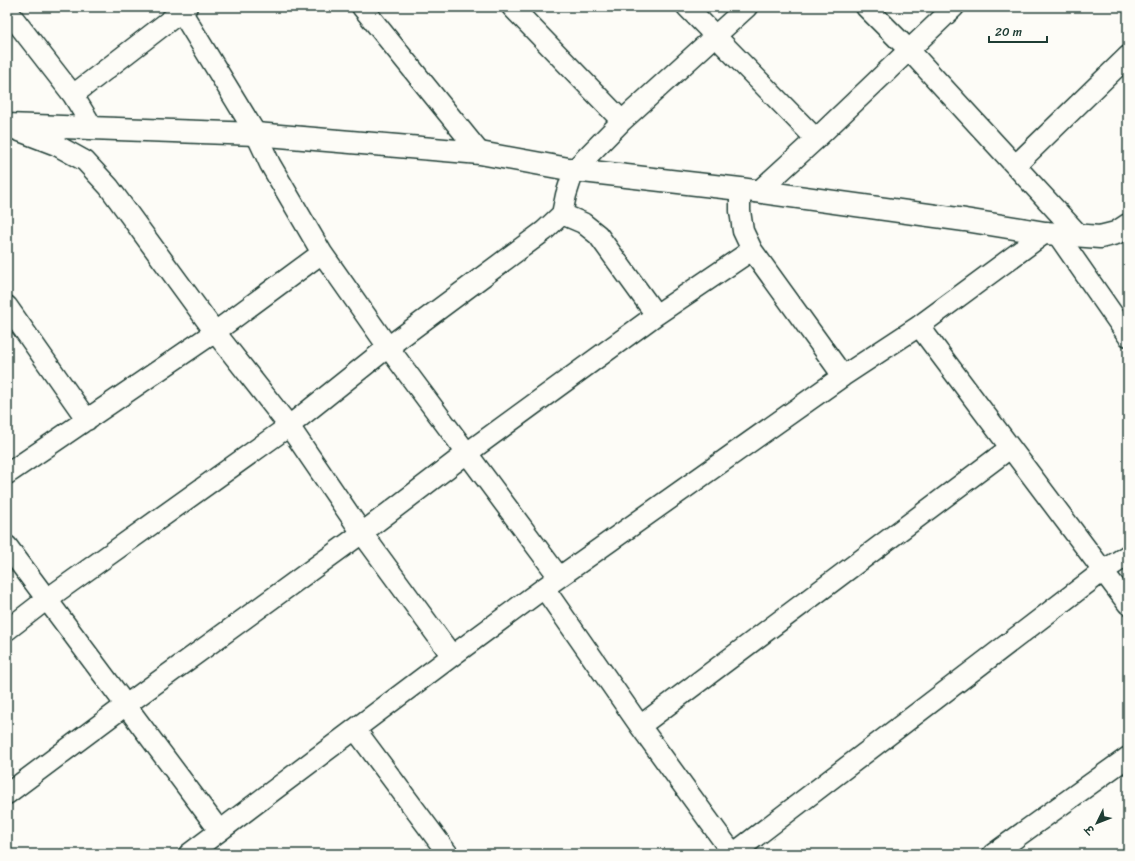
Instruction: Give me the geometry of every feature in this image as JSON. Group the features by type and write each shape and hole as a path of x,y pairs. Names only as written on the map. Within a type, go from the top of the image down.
{"street":[{"path":"362,7 480,153"},
{"path":"512,7 622,121"},
{"path":"687,7 816,139"},
{"path":"7,630 47,599 289,426 388,347 544,231 562,214 574,170 622,121 747,7"},
{"path":"866,7 909,50 1079,235"},
{"path":"844,376 752,250 743,231 740,211 749,190 816,139 954,7"},
{"path":"73,95 184,9 256,134 270,164 322,253 388,347 467,453 551,583 640,726 733,854 1103,571 1128,555"},
{"path":"7,10 73,95 93,128"},
{"path":"1016,165 1128,56"},
{"path":"7,126 256,134 480,153 574,170 749,190 965,220 1051,234 1100,237 1116,233 1128,225"},
{"path":"7,126 56,145 85,161 109,187 215,332 289,426 362,533 452,656"},
{"path":"562,214 583,223 598,235 656,315"},
{"path":"189,854 219,830 551,583 844,376 1051,234"},
{"path":"1051,234 1128,336"},
{"path":"7,794 362,533 467,453 656,315 752,250"},
{"path":"7,474 215,332 322,253"},
{"path":"7,306 87,420"},
{"path":"919,326 1128,604"},
{"path":"640,726 1010,448"},
{"path":"7,546 219,830"},
{"path":"355,729 448,854"},
{"path":"993,854 1128,757"}]}
